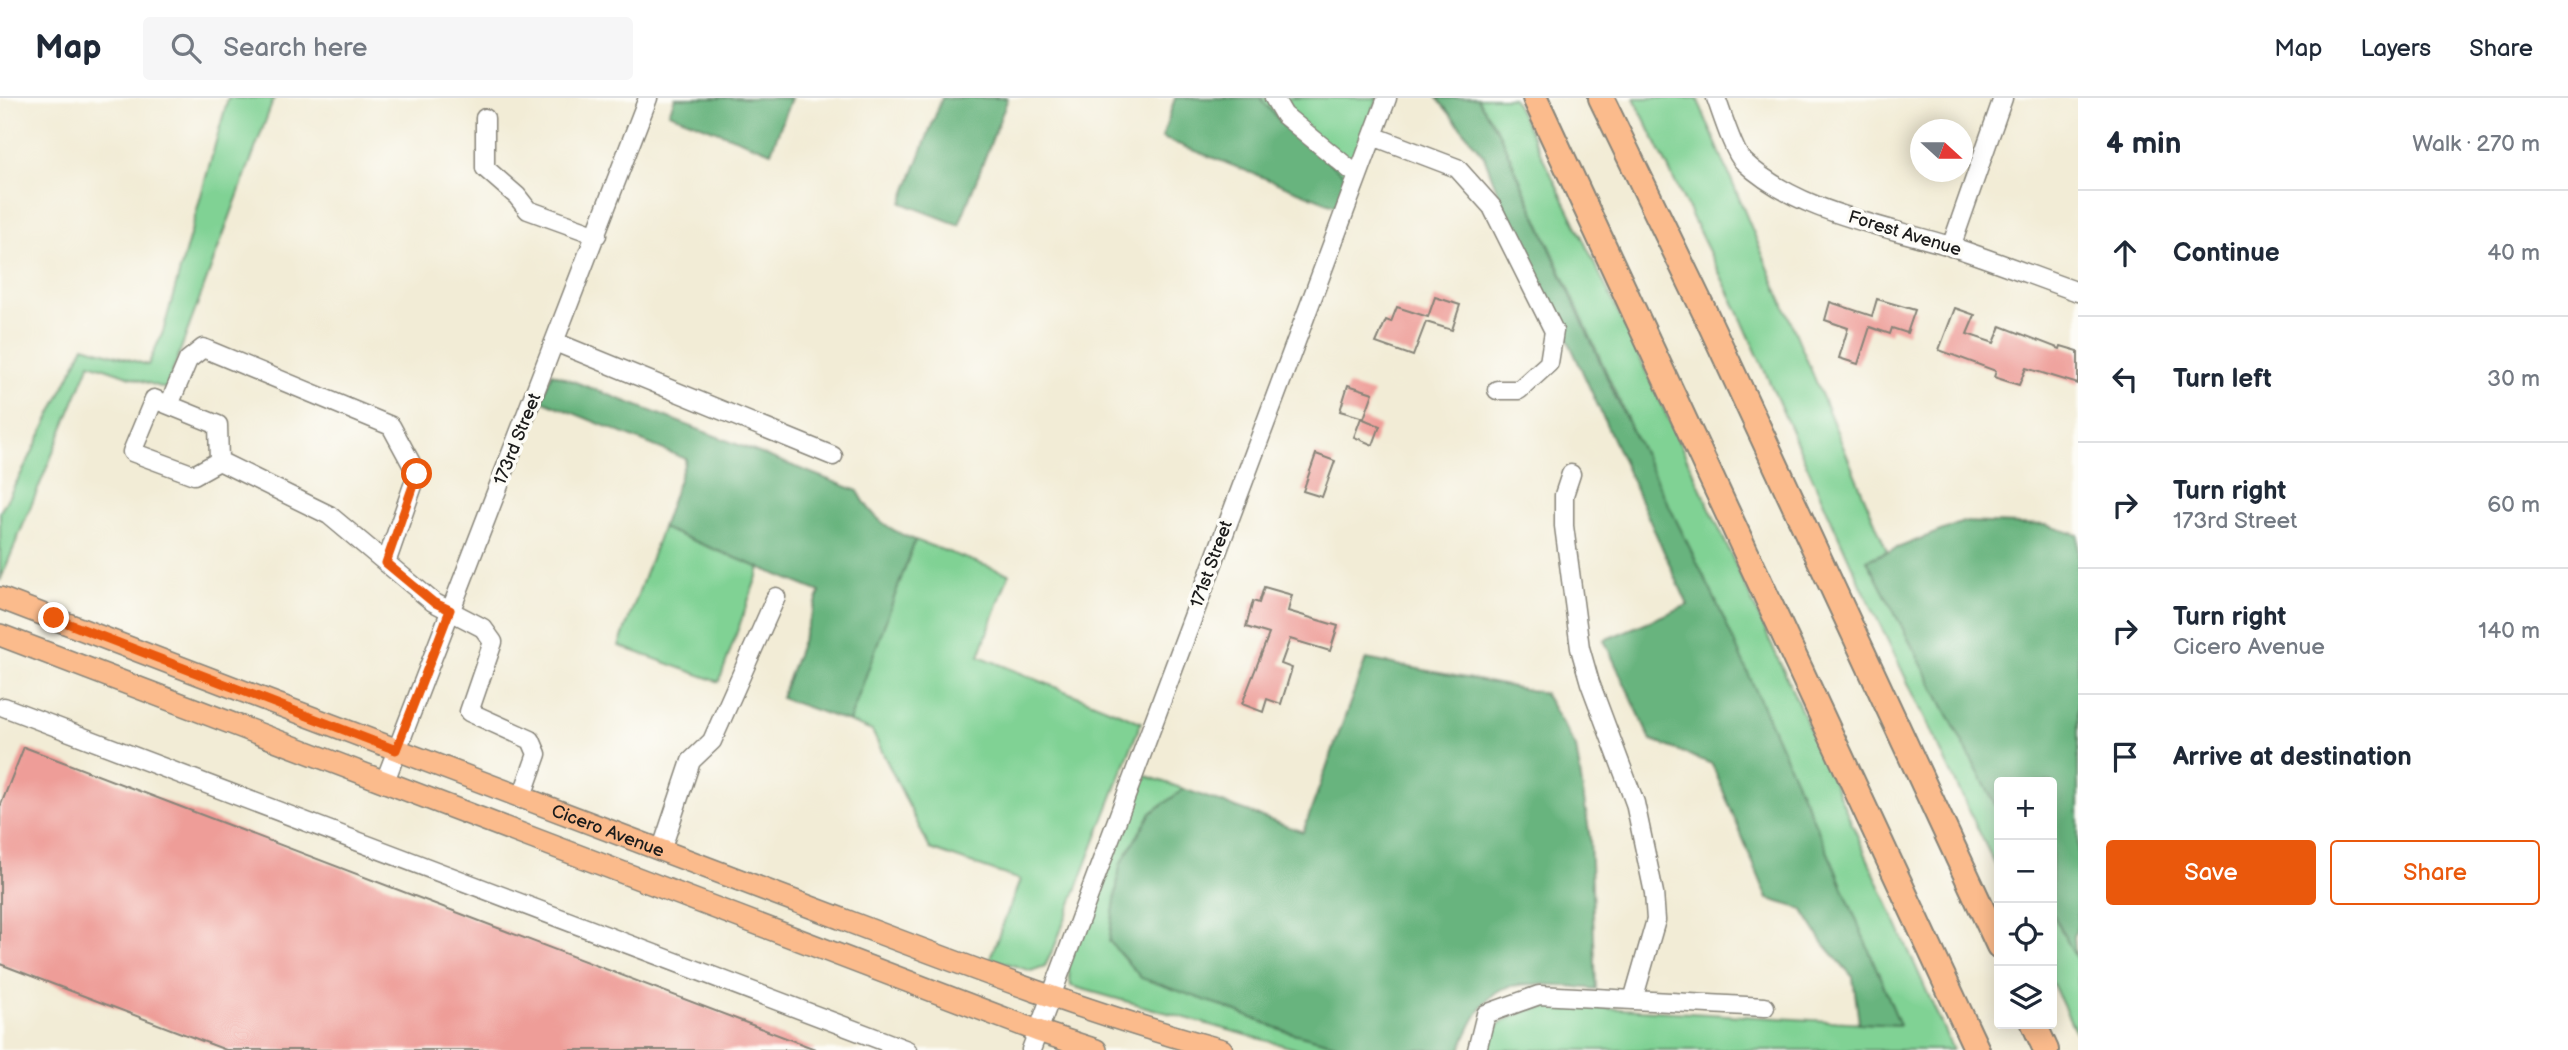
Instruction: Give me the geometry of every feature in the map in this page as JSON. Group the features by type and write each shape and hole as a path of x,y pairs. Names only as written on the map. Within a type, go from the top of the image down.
{"highway":[{"path":"1535,98 1977,1050"},
{"path":"1601,98 1706,315 1994,935"},
{"path":"2036,1029 2046,1050"}],"main road":[{"name":"Cicero Avenue","path":"0,598 521,799 1051,997 1141,1028 1222,1050"},
{"path":"42,651 54,618"},
{"name":"Cicero Avenue","path":"0,635 385,781 1034,1041 1096,1050"}],"street":[{"name":"173rd Street","path":"385,781 648,98"},
{"path":"1274,98 1284,115 1358,176"},
{"name":"171st Street","path":"1034,1041 1387,98"},
{"name":"Forest Avenue","path":"1716,98 1740,159 1773,184 1815,204 1898,233 1951,247 2078,292"},
{"path":"1951,247 2003,98"},
{"path":"485,118 485,168 517,196 528,210 597,235"},
{"path":"1373,136 1457,168 1492,207 1554,331 1549,363 1519,390 1497,390"},
{"path":"555,342 833,456"},
{"path":"169,404 188,360 202,348 391,426 417,474 386,563"},
{"path":"154,398 218,425 219,461 194,475 132,452 154,398"},
{"path":"219,461 328,515 433,602 483,628 493,642 469,712 531,740 537,754 521,799"},
{"path":"1571,474 1564,495 1564,526 1580,648 1634,803 1654,893 1656,920 1633,1000"},
{"path":"661,851 691,761 712,741 776,597"},
{"path":"4,707 907,1050"},
{"path":"1477,1050 1486,1014 1539,995 1765,1007"}],"green space":[{"path":"228,98 274,98 166,389 90,363 0,581 0,512 84,346 148,365 163,332"},
{"path":"675,98 791,98 771,152 669,113"},
{"path":"942,98 1008,98 959,225 902,203"},
{"path":"1175,98 1260,98 1285,127 1347,177 1336,206 1162,138"},
{"path":"1260,98 1378,98 1347,177 1285,127"},
{"path":"1437,98 1477,98 1500,135 1617,400 1715,599 1833,864 1900,1025 1859,1023 1853,977 1824,944 1802,909 1768,899 1712,764 1651,740 1604,640 1688,605 1569,342 1501,201 1484,156"},
{"path":"1477,98 1513,98 1684,452 1953,1050 1487,1050 1500,1023 1529,1009 1569,1006 1899,1025 1500,135"},
{"path":"1634,98 1697,98 1887,551 1867,560 1994,802 1994,863 1852,566 1736,307"},
{"path":"552,373 858,491 881,522 915,540 849,722 781,698 820,592 662,528 686,459 541,400"},
{"path":"1963,522 2046,525 2078,535 2076,958 2057,922 2057,777 1994,777 1994,802 1867,560"},
{"path":"662,528 760,568 719,682 619,646"},
{"path":"915,540 1009,574 979,656 1141,722 1054,948 1045,966 1031,971 990,958 1020,880 930,849 872,731 849,722"},
{"path":"1366,659 1544,693 1576,747 1590,838 1596,989 1528,984 1503,989 1483,1006 1460,1050 1358,1050 1285,1031 1141,978 1109,941 1120,865 1151,813 1184,789 1303,832"},
{"path":"1138,773 1184,789 1151,813 1219,1005 1285,1031 1358,1050 1300,1050 1071,986 1068,966"},
{"path":"2057,921 2078,961 2078,1037 2057,993"}],"building":[{"path":"1435,297 1460,305 1452,330 1426,322 1413,356 1376,343 1386,320 1391,322 1397,307 1428,317"},
{"path":"1877,299 1915,310 1907,333 1892,328 1890,334 1870,327 1858,364 1839,358 1848,328 1825,320 1830,302 1872,316"},
{"path":"1955,308 1975,315 1967,334 1994,343 2001,326 2060,349 2061,346 2078,351 2078,384 2026,368 2019,385 1994,377 1996,371 1939,350"},
{"path":"1348,385 1373,393 1364,418 1340,411"},
{"path":"1361,418 1380,426 1373,445 1354,437"},
{"path":"1316,454 1335,461 1322,497 1303,491"},
{"path":"1264,587 1292,595 1288,611 1338,626 1330,651 1290,639 1281,664 1292,668 1281,704 1267,699 1263,712 1242,704 1269,634 1246,627 1253,601 1259,603"},
{"path":"24,747 815,1049 226,1050 0,964 0,807"}],"route":[{"path":"54,618 396,750 450,610 433,602 386,563 417,474"}]}
